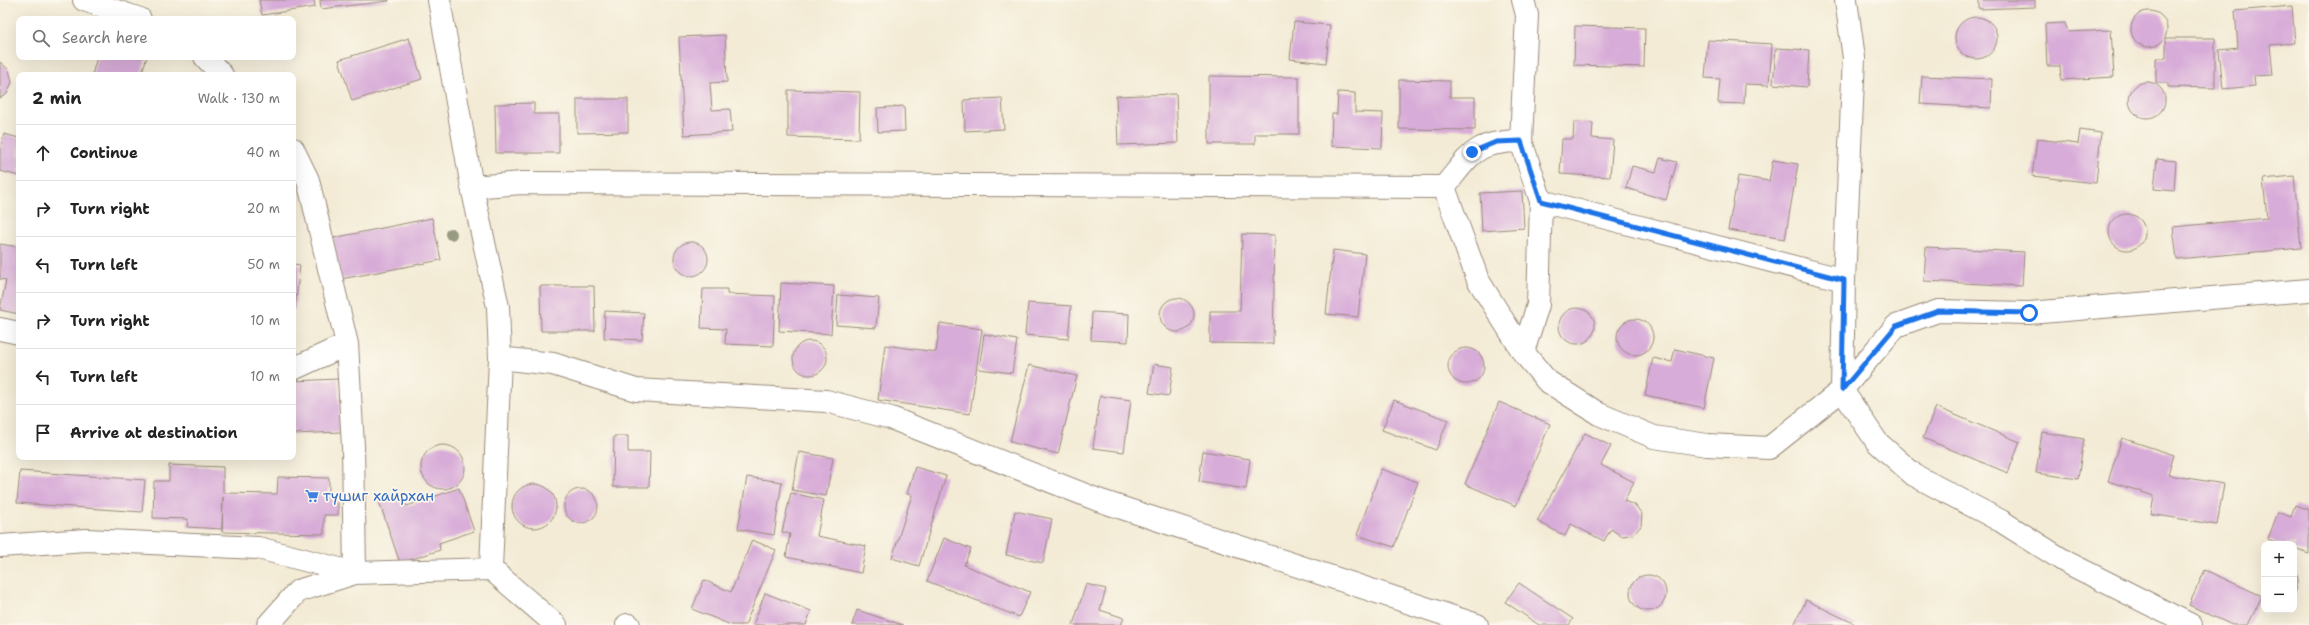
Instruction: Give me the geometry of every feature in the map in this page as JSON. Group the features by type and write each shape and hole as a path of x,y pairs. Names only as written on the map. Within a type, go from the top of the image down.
{"street":[{"path":"84,0 131,16"},
{"path":"439,0 472,187 498,307 500,358 491,569"},
{"path":"1523,0 1527,15 1521,141 1541,201 1538,305 1523,352"},
{"path":"1846,0 1854,58 1844,280 1842,390 1877,442 1914,475 2001,520 2066,562 2192,625"},
{"path":"208,60 219,72"},
{"path":"1444,187 1472,152 1496,142 1521,141"},
{"path":"296,155 308,180 347,344 353,446 355,573"},
{"path":"472,187 522,183 1444,187"},
{"path":"1444,187 1478,280 1523,352 1547,381 1599,414 1654,436 1707,445 1769,448 1842,390 1896,326 1938,311 2029,313 2309,290"},
{"path":"1541,201 1844,280"},
{"path":"0,329 16,332"},
{"path":"296,368 347,344"},
{"path":"500,358 553,364 636,390 826,401 891,418 1098,500 1477,625"},
{"path":"0,546 86,540 258,548 355,573"},
{"path":"268,625 298,591 355,573 491,569 556,625"}],"building":[{"path":"259,0 314,0 315,7 262,15"},
{"path":"320,0 389,0 389,1 321,9"},
{"path":"1979,0 2035,0 2035,7 1979,9"},
{"path":"2292,6 2295,43 2270,45 2273,75 2254,76 2255,86 2223,89 2219,50 2238,48 2235,11"},
{"path":"2149,11 2159,14 2164,19 2167,29 2164,39 2159,44 2149,47 2139,44 2134,39 2131,29 2134,19 2139,14"},
{"path":"1976,17 1991,23 1997,38 1991,53 1976,59 1961,53 1955,38 1961,23"},
{"path":"1294,22 1330,25 1326,63 1290,59"},
{"path":"2065,23 2068,32 2111,30 2114,77 2061,80 2060,66 2047,66 2045,24"},
{"path":"1575,26 1645,28 1644,67 1574,65"},
{"path":"725,35 727,82 710,83 712,110 730,109 732,132 684,135 679,37"},
{"path":"409,38 422,79 352,101 339,60"},
{"path":"2166,38 2215,38 2215,88 2168,87 2168,83 2156,83 2156,58 2166,58"},
{"path":"1708,40 1772,44 1769,85 1745,84 1744,104 1718,103 1720,79 1705,78"},
{"path":"1776,48 1809,50 1807,87 1773,84"},
{"path":"96,60 146,60 142,72 93,72"},
{"path":"0,62 9,70 12,82 7,94 0,98"},
{"path":"1209,76 1299,77 1299,134 1255,134 1255,144 1209,144"},
{"path":"1922,76 1992,79 1991,108 1920,104"},
{"path":"1399,80 1450,81 1450,97 1475,97 1475,130 1399,129"},
{"path":"2147,82 2157,85 2162,90 2165,100 2162,110 2157,115 2147,118 2137,115 2132,110 2129,100 2132,90 2137,85"},
{"path":"788,90 860,92 859,139 788,137"},
{"path":"1338,92 1355,93 1355,112 1383,113 1382,148 1331,146 1332,114 1337,114"},
{"path":"1176,94 1178,143 1118,145 1116,96"},
{"path":"1002,98 1004,129 965,131 964,100"},
{"path":"577,99 628,99 628,132 577,133"},
{"path":"534,103 534,114 559,114 559,153 496,153 495,104"},
{"path":"904,106 905,131 878,132 877,108"},
{"path":"1574,122 1593,123 1592,138 1613,140 1610,177 1560,174 1562,139 1573,139"},
{"path":"2080,130 2101,133 2096,183 2032,176 2037,139 2078,144"},
{"path":"4,134 16,137 16,175 0,171 0,150"},
{"path":"1660,158 1677,162 1666,200 1626,188 1632,166 1656,172"},
{"path":"2157,159 2176,161 2174,191 2154,189"},
{"path":"1773,160 1798,164 1785,239 1728,230 1738,176 1769,181"},
{"path":"2294,176 2301,248 2177,259 2173,227 2267,218 2263,179"},
{"path":"1522,191 1524,228 1482,231 1480,193"},
{"path":"2130,214 2140,219 2144,225 2144,239 2140,245 2134,249 2124,250 2114,245 2110,239 2109,229 2114,219 2120,215"},
{"path":"432,218 441,260 341,279 333,238"},
{"path":"1242,234 1275,235 1273,344 1210,343 1210,311 1240,311"},
{"path":"694,242 703,247 707,252 707,266 703,271 698,275 688,276 684,275 675,266 674,256 675,252 684,243"},
{"path":"0,244 16,247 16,313 0,310 6,280 0,279"},
{"path":"1926,247 2024,252 2022,286 1924,281"},
{"path":"1333,250 1365,254 1358,317 1326,314"},
{"path":"296,264 300,265 296,300"},
{"path":"781,283 834,286 831,334 779,331"},
{"path":"540,286 594,286 595,331 541,331"},
{"path":"703,289 727,289 727,294 775,296 773,346 725,344 726,329 701,328"},
{"path":"838,295 879,298 876,328 836,325"},
{"path":"1180,298 1189,303 1193,308 1193,322 1189,327 1184,331 1174,332 1170,331 1161,322 1160,312 1161,308 1170,299"},
{"path":"1028,303 1071,306 1068,339 1025,335"},
{"path":"1577,308 1587,311 1592,316 1595,326 1592,336 1587,341 1577,344 1567,341 1562,336 1559,326 1562,316 1567,311"},
{"path":"605,311 644,313 642,340 604,338"},
{"path":"1092,312 1129,314 1128,342 1091,340"},
{"path":"1635,319 1645,322 1650,327 1653,337 1650,347 1645,352 1635,355 1625,352 1620,347 1617,337 1620,327 1625,322"},
{"path":"940,323 982,329 970,414 878,400 885,345 936,352"},
{"path":"984,334 1017,340 1012,373 979,369"},
{"path":"813,341 822,346 826,351 826,365 822,370 817,374 807,375 803,374 794,365 793,355 794,351 803,342"},
{"path":"1466,348 1476,351 1481,356 1484,366 1481,376 1476,381 1466,384 1456,381 1451,376 1448,366 1451,356 1456,351"},
{"path":"1675,349 1714,358 1704,408 1645,395 1653,358 1672,362"},
{"path":"1154,364 1173,367 1169,396 1149,393"},
{"path":"1029,365 1077,376 1058,454 1010,442"},
{"path":"338,379 341,432 296,434 296,381"},
{"path":"1100,396 1131,400 1124,452 1093,448"},
{"path":"1394,400 1448,420 1436,450 1382,430"},
{"path":"1499,402 1550,424 1516,506 1465,484"},
{"path":"1936,407 2020,442 2008,473 1923,438"},
{"path":"2042,432 2084,439 2078,479 2036,473"},
{"path":"1585,433 1611,446 1601,465 1634,482 1624,501 1635,505 1642,514 1641,526 1633,535 1621,536 1611,529 1604,541 1571,524 1565,536 1537,521"},
{"path":"614,436 628,436 628,452 650,452 649,487 613,487"},
{"path":"2122,438 2174,455 2168,475 2224,484 2217,525 2151,514 2154,496 2108,481"},
{"path":"443,445 455,449 461,455 465,467 461,479 455,485 443,489 431,485 425,479 421,467 425,455 431,449"},
{"path":"1203,451 1250,459 1246,489 1199,482"},
{"path":"799,452 833,458 826,496 792,490"},
{"path":"169,465 223,467 223,493 277,494 278,477 329,478 329,495 338,495 338,515 324,515 324,534 222,532 223,497 222,529 187,527 188,519 153,518 154,481 169,481"},
{"path":"915,467 946,476 919,566 892,558 912,495 907,494"},
{"path":"1381,469 1418,482 1394,547 1357,535"},
{"path":"20,471 145,480 142,512 17,503"},
{"path":"747,477 782,482 774,535 738,529"},
{"path":"534,484 546,488 552,494 556,506 552,518 546,524 534,528 522,524 516,518 512,506 516,494 522,488"},
{"path":"459,488 474,531 439,543 440,550 400,563 379,501 399,494 407,506"},
{"path":"584,489 593,494 597,499 597,513 593,518 588,522 578,523 574,522 565,513 564,503 565,499 574,490"},
{"path":"791,493 824,500 817,536 866,546 861,573 786,557 790,534 782,532"},
{"path":"2295,505 2309,510 2309,554 2297,550 2297,541 2273,541 2268,539 2278,512 2291,517"},
{"path":"1015,511 1052,519 1043,563 1006,555"},
{"path":"944,538 971,549 964,565 1030,592 1019,617 927,581"},
{"path":"752,540 776,550 745,625 731,625 692,609 704,580 731,592"},
{"path":"2205,570 2261,596 2248,625 2232,625 2189,605"},
{"path":"1648,575 1658,578 1663,583 1666,593 1663,603 1658,608 1648,611 1638,608 1633,603 1630,593 1633,583 1638,578"},
{"path":"1519,583 1573,619 1569,625 1539,625 1505,602"},
{"path":"1086,584 1106,589 1100,610 1124,618 1121,625 1073,625"},
{"path":"765,593 811,611 806,625 753,625"},
{"path":"1806,600 1857,625 1794,625"},
{"path":"857,610 903,625 852,625"}],"place":[{"name":"түшиг хайрхан","path":"312,496"}],"route":[{"path":"1472,152 1496,142 1521,141 1541,201 1844,280 1842,390 1896,326 1938,311 2029,313"}]}
